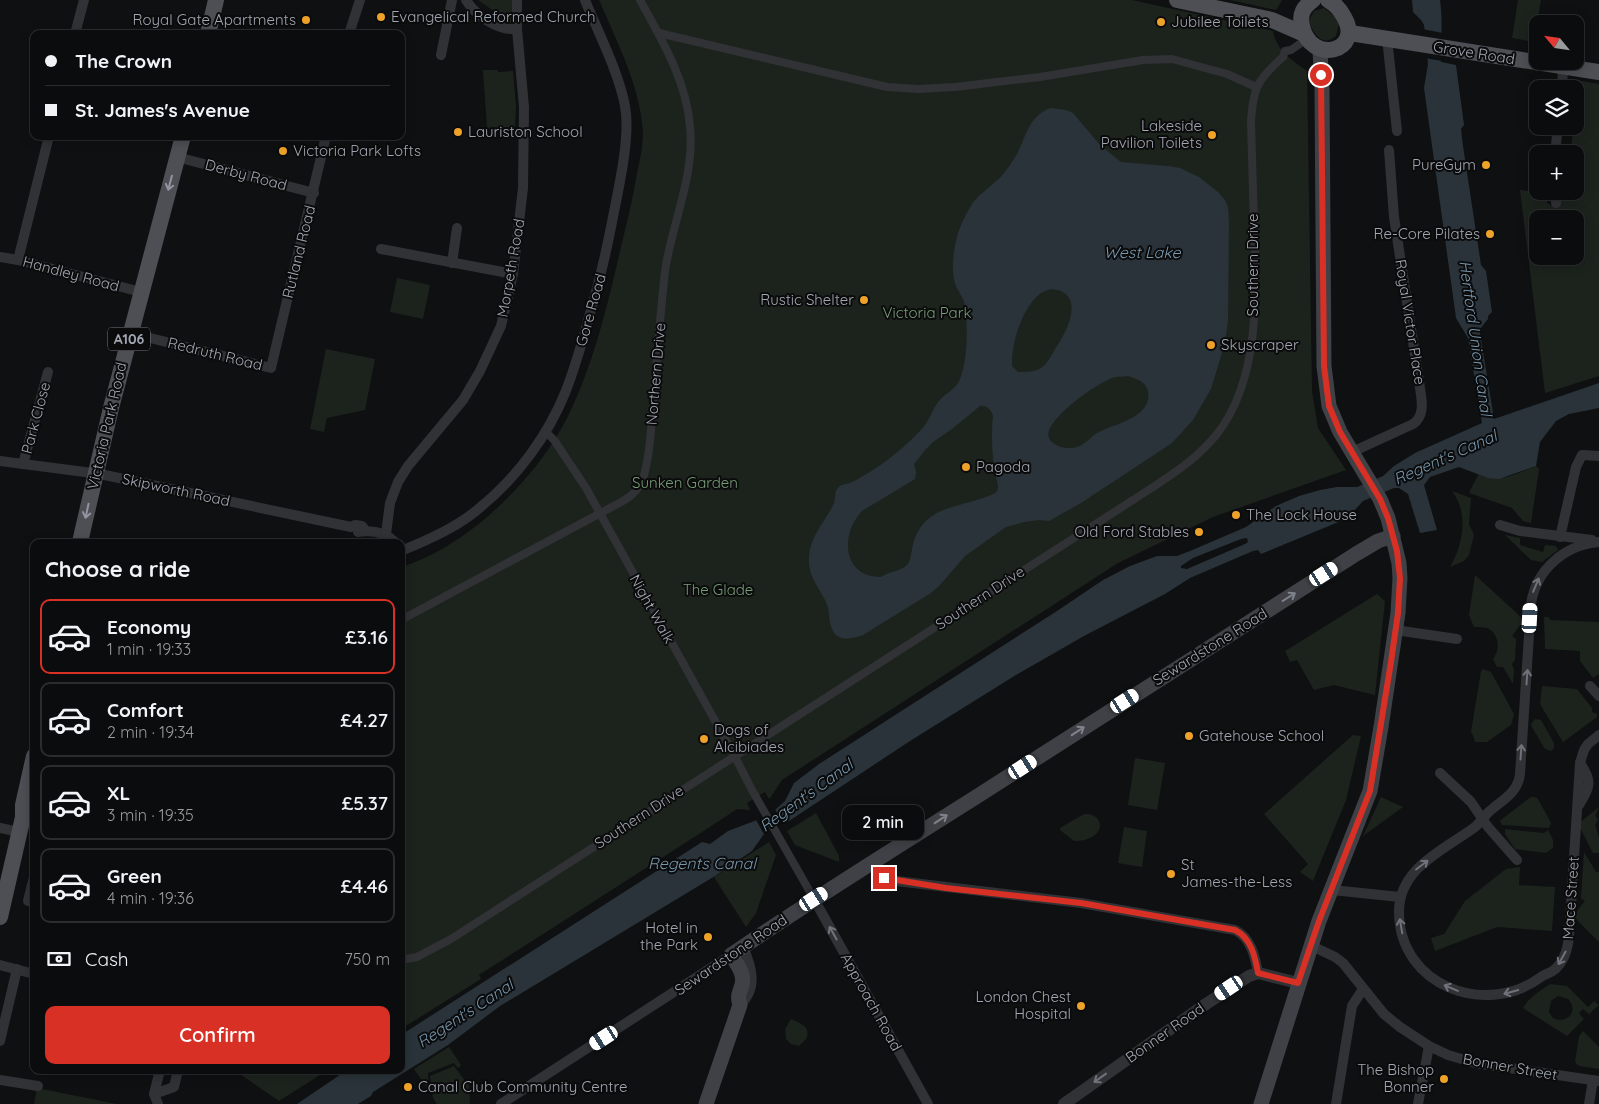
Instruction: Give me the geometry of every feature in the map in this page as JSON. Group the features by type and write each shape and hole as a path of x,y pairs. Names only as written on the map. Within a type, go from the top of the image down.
{"main road":[{"path":"209,30 216,0"},
{"path":"1177,0 1272,20 1305,36 1320,50 1334,51 1341,46 1350,33 1349,26 1342,13 1335,4 1328,0"},
{"path":"1305,36 1301,23 1302,14 1304,7 1313,0"},
{"path":"1272,20 1302,14"},
{"name":"Grove Road","path":"1350,33 1529,61"},
{"path":"1261,1104 1319,921 1370,791 1395,630 1400,578 1393,536 1380,499 1340,432 1329,406 1324,366 1320,50"},
{"name":"Grove Road","path":"1584,70 1599,72"},
{"name":"Victoria Park Road","path":"81,539 130,333 181,140"},
{"name":"Sewardstone Road","path":"737,951 814,899 1119,704 1378,541 1393,536"},
{"path":"0,917 30,779"},
{"path":"706,1104 740,1005 738,997 743,983 737,951"}],"street":[{"path":"76,30 84,0"},
{"path":"350,30 360,0"},
{"path":"441,55 452,0"},
{"path":"466,0 478,13 491,22 503,28 517,29"},
{"name":"Morpeth Road","path":"386,534 390,503 398,482 408,466 463,400 480,371 501,326 513,274 523,188 525,132 517,29 517,0"},
{"name":"Gore Road","path":"405,547 439,535 482,506 510,478 546,432 565,395 576,366 604,264 624,156 626,108 620,87 585,0"},
{"name":"Northern Drive","path":"405,618 600,514 630,497 639,487 650,443 666,270 689,168 691,140 688,108 676,70 659,33 640,0"},
{"path":"659,33 887,87 918,89 955,87 1040,77 1143,60 1172,59 1227,74 1256,87"},
{"name":"Southern Drive","path":"405,959 417,957 451,939 1172,474 1202,451 1218,433 1231,413 1248,361 1253,327 1256,283 1251,122 1253,97 1256,87 1266,72 1283,58 1284,51 1291,50 1305,36"},
{"path":"1387,38 1397,131"},
{"path":"18,260 48,140"},
{"name":"Rutland Road","path":"271,368 325,140"},
{"name":"Royal Victor Place","path":"1352,452 1413,424 1422,411 1419,379 1394,217 1389,150"},
{"name":"Derby Road","path":"177,157 314,193"},
{"path":"452,263 457,228"},
{"path":"381,249 513,274"},
{"name":"Handley Road","path":"0,258 18,260 142,292"},
{"name":"Redruth Road","path":"130,333 271,368"},
{"name":"Park Close","path":"24,464 48,372"},
{"name":"Night Walk","path":"546,432 559,448 600,514 814,899"},
{"path":"1560,537 1576,467 1582,455 1599,456"},
{"name":"Skipworth Road","path":"0,461 96,474 350,527 355,525 362,526 365,530 386,534 391,539"},
{"path":"1500,525 1520,531 1599,542"},
{"name":"Mace Street","path":"1599,542 1578,547 1561,555 1546,568 1536,584 1531,604 1519,779 1513,792 1488,812 1476,826 1416,869 1409,878 1400,897 1400,924 1406,946 1416,962 1436,980 1458,991 1482,996 1505,994 1529,986 1554,970 1561,962 1567,949 1569,936 1580,763 1588,744 1599,735"},
{"path":"1395,630 1457,639"},
{"path":"1590,686 1599,696"},
{"path":"1440,773 1472,802 1482,819 1517,860"},
{"path":"0,828 19,832"},
{"path":"871,864 878,874 888,880 1081,903 1235,930 1242,934 1250,945 1258,973 1298,983"},
{"path":"1332,890 1400,897"},
{"name":"Approach Road","path":"814,899 928,1104"},
{"name":"Bonner Street","path":"1312,946 1343,963 1384,1014 1429,1046 1460,1060 1596,1080"},
{"name":"Sewardstone Road","path":"501,1104 737,951"},
{"path":"0,965 30,973"},
{"path":"0,1040 17,969"},
{"name":"Bonner Road","path":"1064,1104 1241,980 1258,973"},
{"path":"1336,1104 1352,1006 1363,989"},
{"path":"1418,1104 1429,1046"},
{"path":"156,1099 159,1074"},
{"path":"156,1099 174,1088 177,1074"},
{"path":"0,1080 38,1086"},
{"path":"1589,1104 1596,1080"}],"green space":[{"path":"478,0 513,0 511,23"},
{"name":"Victoria Park","path":"599,0 1132,0 1273,31 1281,49 1307,71 1312,391 1318,428 1346,470 1213,517 1118,563 782,780 769,799 765,792 747,803 750,810 737,809 479,975 481,979 405,1026 405,565 451,544 498,507 539,463 555,439 577,396 593,354 611,290 632,201 643,137 641,115 633,81"},
{"path":"1230,0 1282,0 1276,10"},
{"path":"1518,0 1541,0 1538,15 1529,15 1529,41 1512,38"},
{"path":"1324,8 1334,16 1339,24 1336,36 1331,39 1322,40 1313,30 1309,21 1314,11"},
{"path":"483,70 513,71 516,106 515,127 487,128"},
{"path":"1584,81 1599,84 1599,376 1545,393 1529,265 1584,265 1584,210 1529,210 1529,263 1520,190 1529,191 1529,200 1547,200 1547,203 1556,208 1562,200 1584,200 1584,145 1572,145 1572,135 1584,135"},
{"path":"397,278 430,285 423,319 390,312"},
{"path":"326,349 375,359 365,410 327,418 324,432 310,429"},
{"path":"1536,466 1539,469 1531,523 1523,521 1512,508 1469,493 1479,473 1494,478 1501,478"},
{"path":"1452,491 1471,498 1469,524 1474,535 1469,555 1464,561 1450,567 1458,549 1462,529 1461,509"},
{"path":"1505,535 1520,538 1520,545 1543,552 1545,545 1556,546 1558,550 1542,562 1531,560"},
{"path":"1475,575 1521,617 1522,623 1512,636 1516,639 1515,660 1512,664 1514,670 1513,684 1503,667 1497,667 1493,659 1498,646 1496,637 1487,628 1474,627 1469,615"},
{"path":"1377,594 1385,601 1375,695 1334,685 1314,690 1297,660 1290,662 1285,651"},
{"path":"1544,617 1549,617 1550,620 1599,622 1599,674 1593,678 1580,661 1580,651 1545,649"},
{"path":"1483,669 1491,672 1514,714 1511,725 1487,742 1475,742 1471,732 1481,671"},
{"path":"1542,686 1577,689 1592,708 1592,712 1597,714 1597,717 1563,742 1540,704"},
{"path":"1535,719 1541,720 1554,743 1554,748 1551,751 1545,749 1532,727 1531,724"},
{"path":"1353,735 1361,736 1346,800 1313,881 1300,872 1308,864 1264,814"},
{"path":"1135,758 1165,763 1157,810 1128,805"},
{"path":"1381,797 1403,807 1363,836"},
{"path":"1531,797 1538,799 1551,823 1549,828 1502,825 1500,821 1502,819"},
{"path":"1599,807 1595,816 1598,819 1595,825 1599,837 1599,853 1593,853 1578,824"},
{"path":"816,813 839,856 839,862 795,845 787,831"},
{"path":"1084,814 1096,817 1099,821 1098,831 1093,836 1074,841 1060,830 1060,828"},
{"path":"1124,827 1147,831 1142,867 1118,863"},
{"path":"1505,829 1544,833 1548,830 1553,840 1553,848 1546,853 1515,849 1505,834"},
{"path":"769,842 776,855 756,913 746,927 714,877"},
{"path":"1584,852 1596,872 1599,872 1599,942 1573,916 1585,901 1581,898"},
{"path":"1520,867 1519,885 1555,887 1552,931 1497,927 1435,951 1431,938 1444,934 1465,901 1506,869"},
{"path":"1550,984 1567,986 1588,1007 1594,1001 1599,1005 1589,1014 1583,1009 1579,1013 1584,1019 1567,1036 1523,1008 1531,998","holes":["1558,996 1568,999 1572,1008 1570,1015 1563,1020 1553,1018 1549,1012 1551,1001"]},
{"path":"791,1019 804,1026 807,1031 806,1039 799,1046 791,1044 786,1039 785,1029"},
{"path":"1583,1031 1599,1047 1599,1069 1579,1066 1575,1062 1579,1036"},
{"path":"449,1047 461,1065 458,1068 454,1063 428,1073 428,1089 414,1069"},
{"path":"454,1066 469,1086 470,1104 437,1104 433,1098 430,1076"},
{"path":"240,1074 322,1074 279,1101"},
{"path":"37,1088 117,1104 34,1104"}],"water":[{"path":"1412,0 1440,0 1442,23 1441,62 1456,65 1464,125 1461,129 1463,146 1481,265 1486,271 1492,312 1480,329 1480,333 1494,419 1599,383 1599,408 1569,414 1556,421 1540,442 1536,466 1499,479 1488,478 1459,467 1430,477 1424,485 1437,530 1420,533 1408,494 1399,488 1394,488 1363,501 1341,521 1261,554 1258,550 1253,551 1190,578 1165,594 1084,636 1016,675 910,741 786,823 764,834 752,851 715,876 500,1006 448,1045 405,1072 405,1032 702,842 710,844 728,831 757,820 776,809 785,801 794,783 819,764 1103,580 1130,566 1157,556 1177,556 1246,527 1276,506 1299,496 1337,487 1357,487 1383,476 1394,466 1415,453 1482,423 1468,338 1456,318 1424,88 1428,64 1424,25 1413,12","holes":["1247,538 1248,542 1187,569 1181,568 1181,566 1193,558"]},
{"name":"West Lake","path":"1050,108 1073,113 1100,145 1121,162 1180,168 1199,177 1225,200 1228,207 1229,222 1228,320 1225,343 1211,389 1193,420 1172,443 1081,503 1049,521 1024,522 1006,527 965,556 931,593 863,635 843,638 834,633 828,606 811,574 809,557 812,542 831,510 838,488 870,472 907,444 925,425 938,402 959,381 966,355 967,334 963,298 956,286 953,273 954,252 958,233 972,204 977,197 1004,173 1017,155 1031,124 1042,112","holes":["1052,289 1063,292 1069,298 1071,305 1069,324 1060,342 1043,366 1033,371 1018,372 1012,366 1012,357 1013,347 1023,316 1034,299 1042,292","1128,376 1145,385 1148,391 1148,400 1145,407 1132,418 1099,432 1077,447 1061,447 1052,442 1048,434 1050,428 1061,414 1087,392 1114,377","980,406 988,408 991,412 993,416 993,452 998,485 997,491 994,494 943,510 927,520 915,538 908,564 902,569 881,577 868,575 858,570 852,562 848,542 855,520 862,511 915,479 914,464 933,442"]},
{"path":"341,1074 402,1074 358,1104 297,1104"}],"pier":[{"path":"1422,29 1443,33 1444,60 1459,64 1425,58"},
{"path":"774,807 784,826 765,836 755,818"}],"place":[{"name":"Evangelical Reformed Church","path":"381,17"},
{"name":"Royal Gate Apartments","path":"306,20"},
{"name":"Jubilee Toilets","path":"1161,22"},
{"name":"Lauriston School","path":"458,132"},
{"name":"Lakeside Pavilion Toilets","path":"1212,135"},
{"name":"Victoria Park Lofts","path":"283,151"},
{"name":"PureGym","path":"1486,165"},
{"name":"Re-Core Pilates","path":"1490,234"},
{"name":"Rustic Shelter","path":"864,300"},
{"name":"Skyscraper","path":"1211,345"},
{"name":"Pagoda","path":"966,467"},
{"name":"The Lock House","path":"1236,515"},
{"name":"Old Ford Stables","path":"1199,532"},
{"name":"Gatehouse School","path":"1189,736"},
{"name":"Dogs of Alcibiades","path":"704,739"},
{"name":"St James-the-Less","path":"1171,874"},
{"name":"Hotel in the Park","path":"708,937"},
{"name":"London Chest Hospital","path":"1081,1006"},
{"name":"The Bishop Bonner","path":"1444,1079"},
{"name":"Canal Club Community Centre","path":"408,1087"}],"route":[{"path":"884,878 946,888 1081,903 1235,930 1246,938 1250,945 1258,973 1298,983 1319,921 1370,791 1398,613 1400,578 1397,551 1388,518 1380,499 1340,432 1329,406 1324,366 1321,75"}],"water label":[{"name":"Hertford Union Canal","path":"1476,338"},
{"name":"Regent's Canal","path":"1445,457"},
{"name":"Regent's Canal","path":"806,795"},
{"name":"Regents Canal","path":"702,863"},
{"name":"Regent's Canal","path":"465,1013"}],"park label":[{"name":"Sunken Garden","path":"685,483"},
{"name":"The Glade","path":"718,590"}]}
